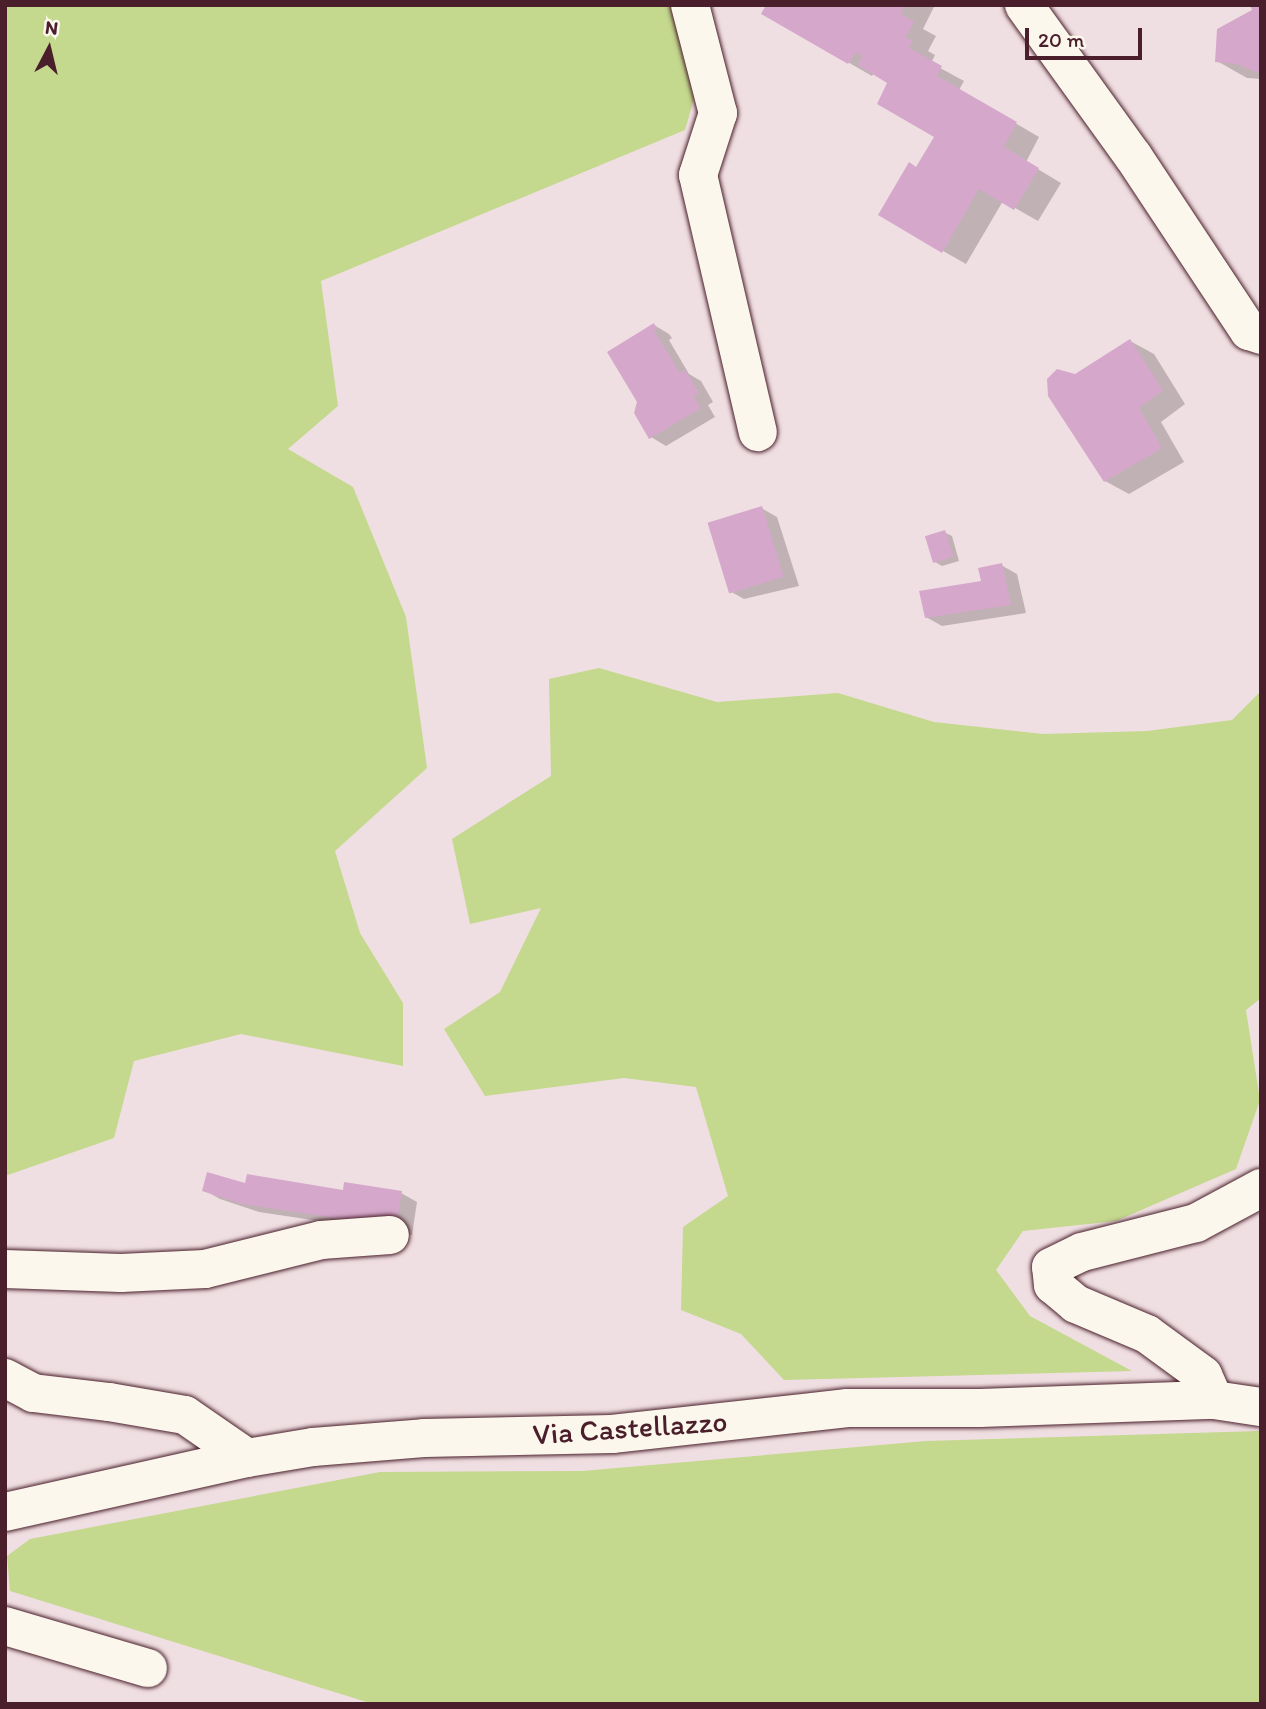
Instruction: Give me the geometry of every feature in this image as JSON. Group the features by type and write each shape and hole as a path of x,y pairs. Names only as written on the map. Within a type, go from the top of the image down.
{"street":[{"path":"690,5 718,113 698,175 758,432"},
{"path":"1024,5 1133,156 1249,331 1261,335"},
{"path":"1214,1400 1203,1375 1147,1334 1076,1304 1052,1285 1051,1267 1083,1252 1196,1223 1261,1188"},
{"path":"5,1269 121,1273 205,1269 321,1240 390,1235"},
{"path":"5,1378 33,1394 109,1402 185,1415 247,1458"},
{"name":"Via Castellazzo","path":"5,1512 247,1458 313,1447 424,1438 612,1434 848,1408 980,1408 1214,1400 1261,1407"},
{"path":"5,1626 148,1668"}],"green space":[{"path":"5,5 675,5 695,95 685,130 321,281 338,406 288,449 353,487 406,617 427,768 335,851 360,933 403,1003 403,1066 241,1034 134,1061 114,1138 5,1176"},
{"path":"599,668 717,702 838,693 934,722 1043,734 1147,731 1232,720 1261,691 1261,998 1246,1010 1260,1100 1236,1169 1116,1221 1023,1231 996,1270 1030,1316 1132,1371 784,1380 741,1334 681,1310 683,1227 728,1196 696,1087 624,1078 485,1096 444,1029 500,992 541,908 470,924 452,839 551,776 549,679"},
{"path":"1259,1431 1261,1704 373,1704 10,1591 7,1556 30,1539 380,1472 582,1471 926,1441"}],"building":[{"path":"766,5 905,5 901,14 914,22 905,38 913,40 909,48 942,66 937,76 1017,122 1004,147 1039,168 1014,210 979,189 942,253 878,215 909,162 916,167 934,137 877,104 887,83 858,65 862,56 856,52 848,64 761,14"},
{"path":"1250,5 1261,5 1261,74 1237,64 1215,62 1217,29 1252,10"},
{"path":"654,323 657,329 654,331 680,373 685,370 699,393 693,396 701,408 649,439 634,413 637,402 607,352"},
{"path":"1130,339 1163,390 1139,408 1162,448 1104,482 1048,396 1047,379 1057,369 1075,374"},
{"path":"762,506 784,577 729,593 707,523"},
{"path":"945,530 953,557 933,563 925,536"},
{"path":"1002,563 1011,605 925,618 919,591 981,581 978,568"},
{"path":"207,1172 245,1183 247,1174 343,1190 344,1182 402,1191 396,1227 242,1204 202,1191"}]}
